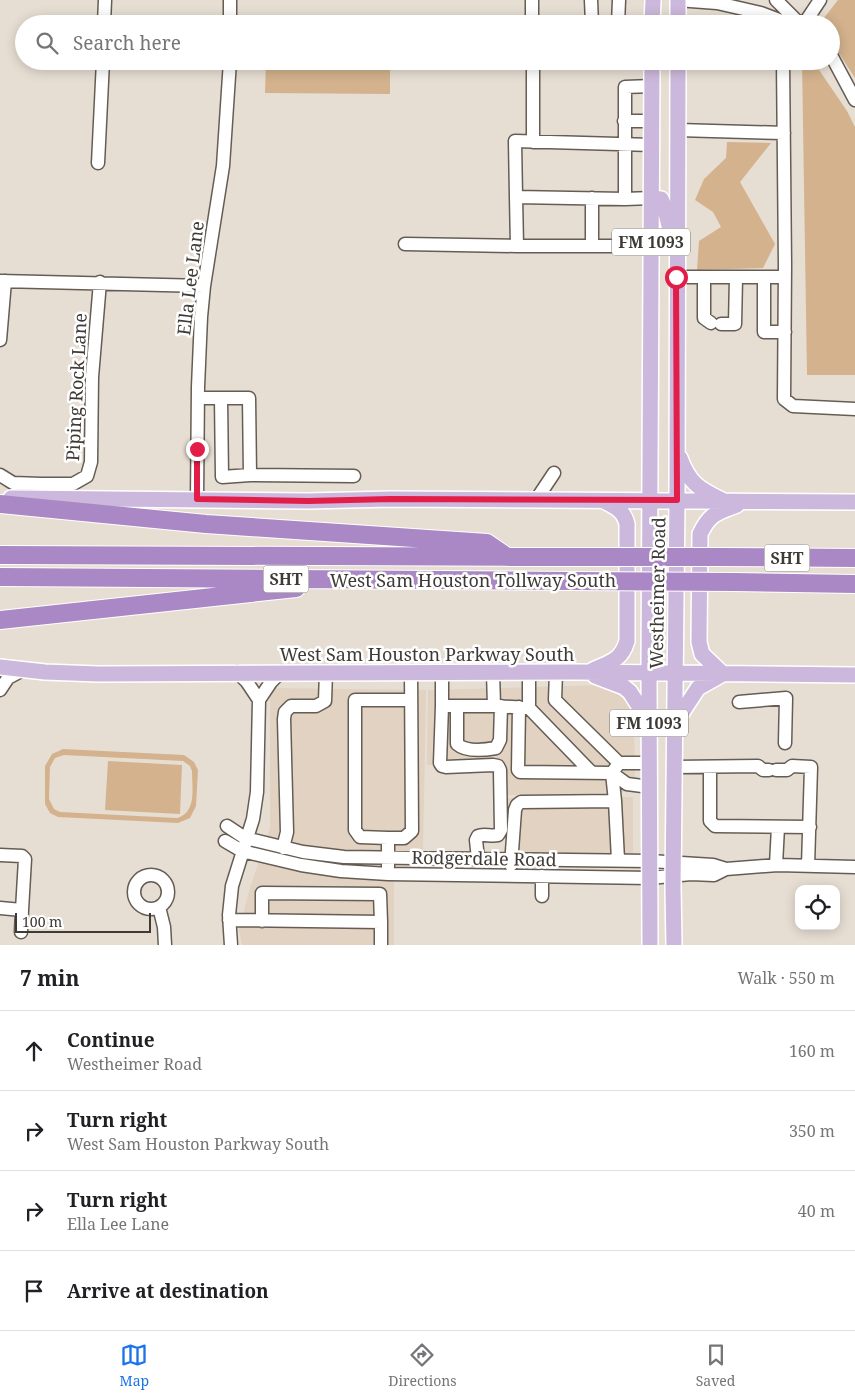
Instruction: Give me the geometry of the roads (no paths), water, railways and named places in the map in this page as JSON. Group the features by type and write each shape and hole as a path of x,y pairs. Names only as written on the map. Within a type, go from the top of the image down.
{"highway":[{"path":"0,504 206,524 487,543 507,556"},
{"name":"West Sam Houston Tollway South","path":"0,555 855,558"},
{"name":"West Sam Houston Tollway South","path":"0,577 855,584"},
{"path":"0,620 376,580"}],"main road":[{"path":"652,15 653,0"},
{"path":"678,0 678,15"},
{"name":"Westheimer Road","path":"650,945 649,673 652,70"},
{"name":"Westheimer Road","path":"674,945 678,70"},
{"path":"652,198 662,199 664,202 665,215 676,253"},
{"path":"677,451 686,474 692,481 708,494 726,502"},
{"path":"0,498 308,501 391,499 855,502"},
{"path":"587,673 614,661 624,653 627,641 627,524 625,515 616,507 601,500"},
{"path":"675,723 698,688 723,674 702,654 699,642 700,534 706,520 717,512 746,502"},
{"name":"West Sam Houston Parkway South","path":"0,668 98,674 556,672 855,675"},
{"path":"587,673 624,687 633,694 650,723"}],"street":[{"path":"104,15 105,0"},
{"path":"230,0 230,15"},
{"path":"532,0 532,15"},
{"path":"591,0 592,15"},
{"path":"618,15 619,0"},
{"path":"678,0 717,3 766,15"},
{"path":"776,0 791,15"},
{"path":"810,15 820,0"},
{"path":"98,163 103,70"},
{"name":"Ella Lee Lane","path":"197,499 198,398 204,286 224,166 229,70"},
{"path":"533,70 534,142"},
{"path":"783,70 784,399 793,406 855,409"},
{"path":"839,70 855,100"},
{"path":"625,198 625,87 652,86"},
{"path":"624,121 652,120"},
{"path":"678,130 784,133"},
{"path":"517,246 515,141 652,145"},
{"path":"516,197 652,198"},
{"path":"592,198 592,246"},
{"path":"405,244 651,246"},
{"path":"676,277 785,277"},
{"path":"764,277 764,332 785,332"},
{"path":"704,278 704,318 716,323 735,324 736,278"},
{"path":"0,340 2,281 204,286"},
{"name":"Piping Rock Lane","path":"0,475 12,483 41,484 73,484 87,476 91,462 92,377 100,282"},
{"path":"198,398 249,398 250,475"},
{"path":"221,398 222,477 250,475 354,476"},
{"path":"536,500 554,473"},
{"path":"0,690 8,678 23,670"},
{"path":"237,672 247,682 259,700"},
{"path":"231,945 229,920 232,886 253,819 257,792 259,700 270,682 281,672"},
{"path":"283,848 287,832 285,712 291,706 316,706 325,701 326,672"},
{"path":"411,672 412,831 404,838 360,837 355,830 356,700 411,700"},
{"path":"442,672 440,763 446,767 492,764 498,766 500,770 501,830 495,836 478,836 476,840 478,859"},
{"path":"457,706 457,744 461,748 496,748 500,740 493,672"},
{"path":"529,672 518,770 520,772 592,773 650,763"},
{"path":"556,672 555,700 616,768 627,784 650,787"},
{"path":"739,702 786,698 785,743"},
{"path":"442,706 524,707 592,773"},
{"path":"764,768 763,762 787,761 792,766"},
{"path":"674,767 787,770 792,766 811,767 808,866"},
{"path":"710,767 710,821 715,826 810,827"},
{"path":"616,768 615,802 618,860"},
{"path":"511,875 515,810 521,802 615,802"},
{"path":"226,826 244,844"},
{"path":"776,865 778,827"},
{"path":"388,838 388,874"},
{"path":"225,841 244,844"},
{"name":"Rodgerdale Road","path":"244,844 344,857 388,859 650,861 673,869 714,875 726,869 776,865 855,866"},
{"name":"Rodgerdale Road","path":"244,844 301,865 388,874 650,878 673,869"},
{"path":"0,855 22,856 25,859 21,932"},
{"path":"345,894 346,871"},
{"path":"542,876 542,896"},
{"path":"262,921 262,893 380,894 381,945"},
{"path":"159,907 164,926 165,945"},
{"path":"0,908 22,910"},
{"path":"229,920 381,922"}]}
